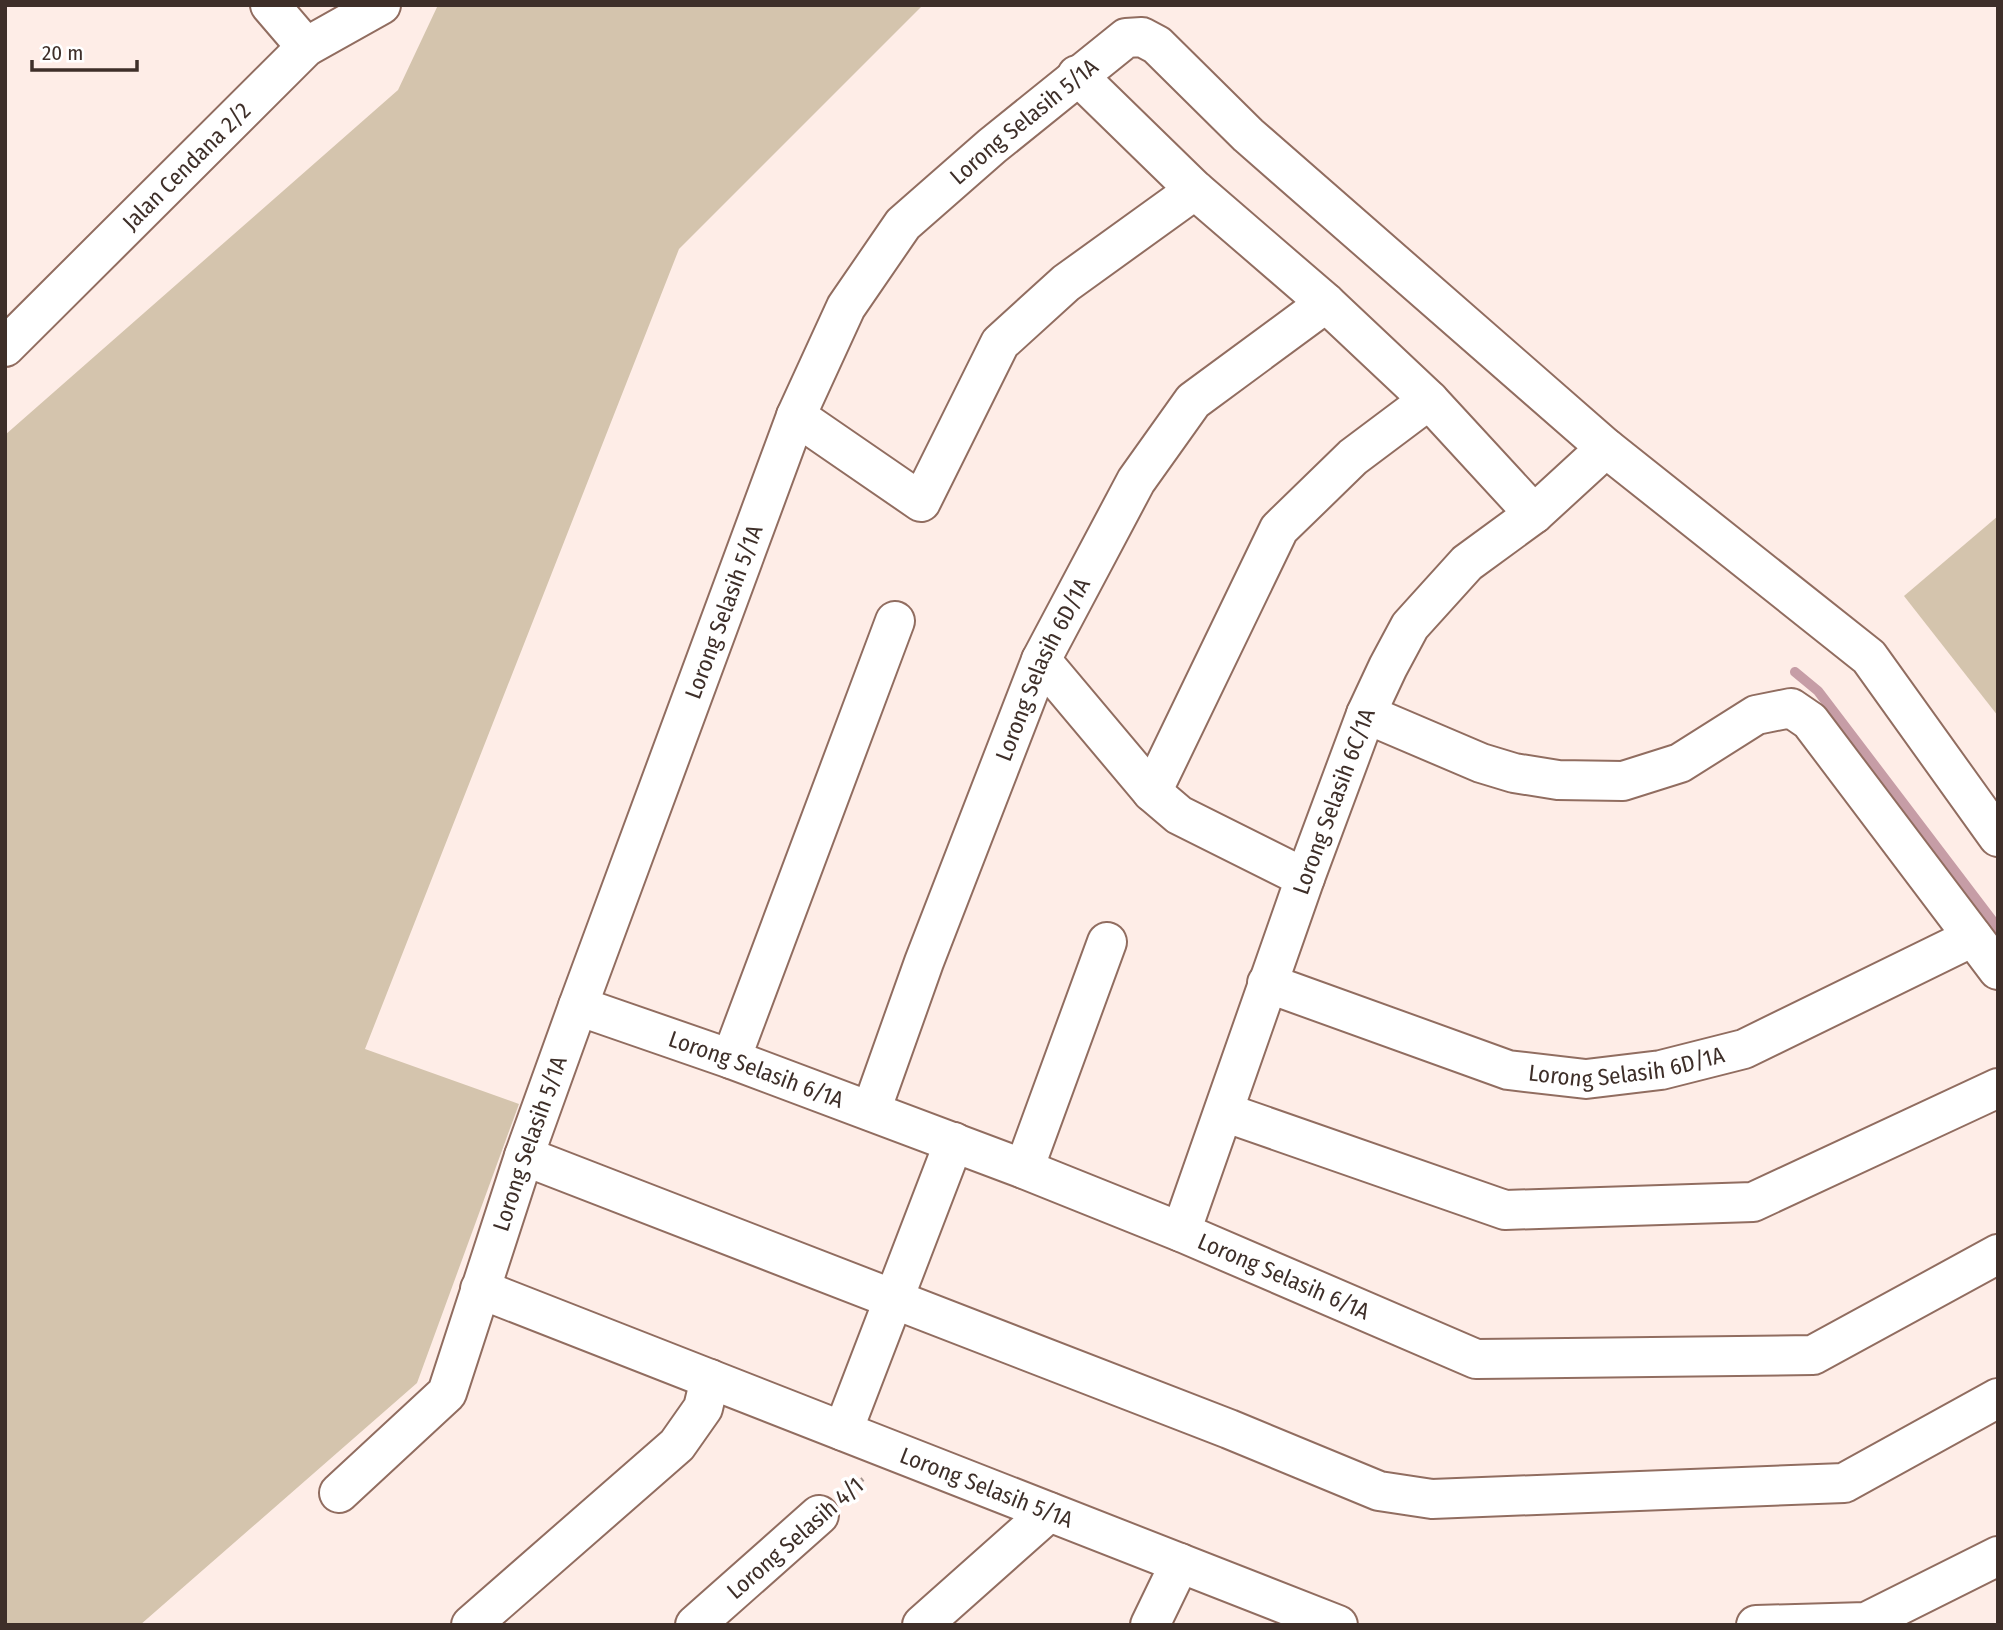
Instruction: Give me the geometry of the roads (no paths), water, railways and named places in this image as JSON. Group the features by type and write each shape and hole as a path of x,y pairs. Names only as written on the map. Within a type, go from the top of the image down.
{"street":[{"path":"270,5 306,47"},
{"name":"Jalan Cendana 2/2","path":"5,347 306,47 381,5"},
{"name":"Lorong Selasih 5/1A","path":"339,1493 447,1393 524,1156 578,1006 796,416 846,307 903,224 1077,75 1126,38 1142,37 1157,45 1248,135 1606,448"},
{"path":"1077,75 1195,190 1326,303 1429,400 1534,514"},
{"path":"796,416 921,502 1000,342 1066,283 1195,190"},
{"name":"Lorong Selasih 6D/1A","path":"871,1111 924,962 1041,660 1136,481 1193,401 1326,303"},
{"path":"1152,792 1279,529 1353,457 1429,400"},
{"path":"1606,448 1869,657 1998,837"},
{"name":"Lorong Selasih 6C/1A","path":"1181,1232 1267,982 1366,713 1410,626 1467,563 1534,514 1606,448"},
{"path":"731,1059 895,621"},
{"path":"1041,660 1152,792 1179,815 1305,878"},
{"path":"1366,713 1480,762 1514,773 1558,779 1623,781 1680,763 1756,715 1791,708 1810,721 1998,970"},
{"name":"Lorong Selasih 6D/1A","path":"1267,982 1508,1070 1586,1079 1661,1070 1744,1049 1973,937"},
{"path":"1024,1169 1107,942"},
{"name":"Lorong Selasih 6/1A","path":"578,1006 731,1059 1024,1169 1181,1232 1476,1359 1813,1355 1998,1254"},
{"path":"1224,1112 1505,1210 1753,1202 1998,1088"},
{"path":"843,1431 954,1142"},
{"path":"524,1156 1229,1429 1379,1491 1432,1499 1844,1483 1998,1398"},
{"name":"Lorong Selasih 5/1A","path":"480,1289 1338,1625"},
{"path":"471,1625 677,1445 703,1408 710,1379"},
{"path":"922,1625 1049,1512"},
{"name":"Lorong Selasih 4/1","path":"695,1625 818,1515"},
{"path":"1755,1625 1866,1622 1998,1556"},
{"path":"1150,1625 1180,1563"}],"waterway":[{"path":"1795,672 1818,691 1998,928"}]}
